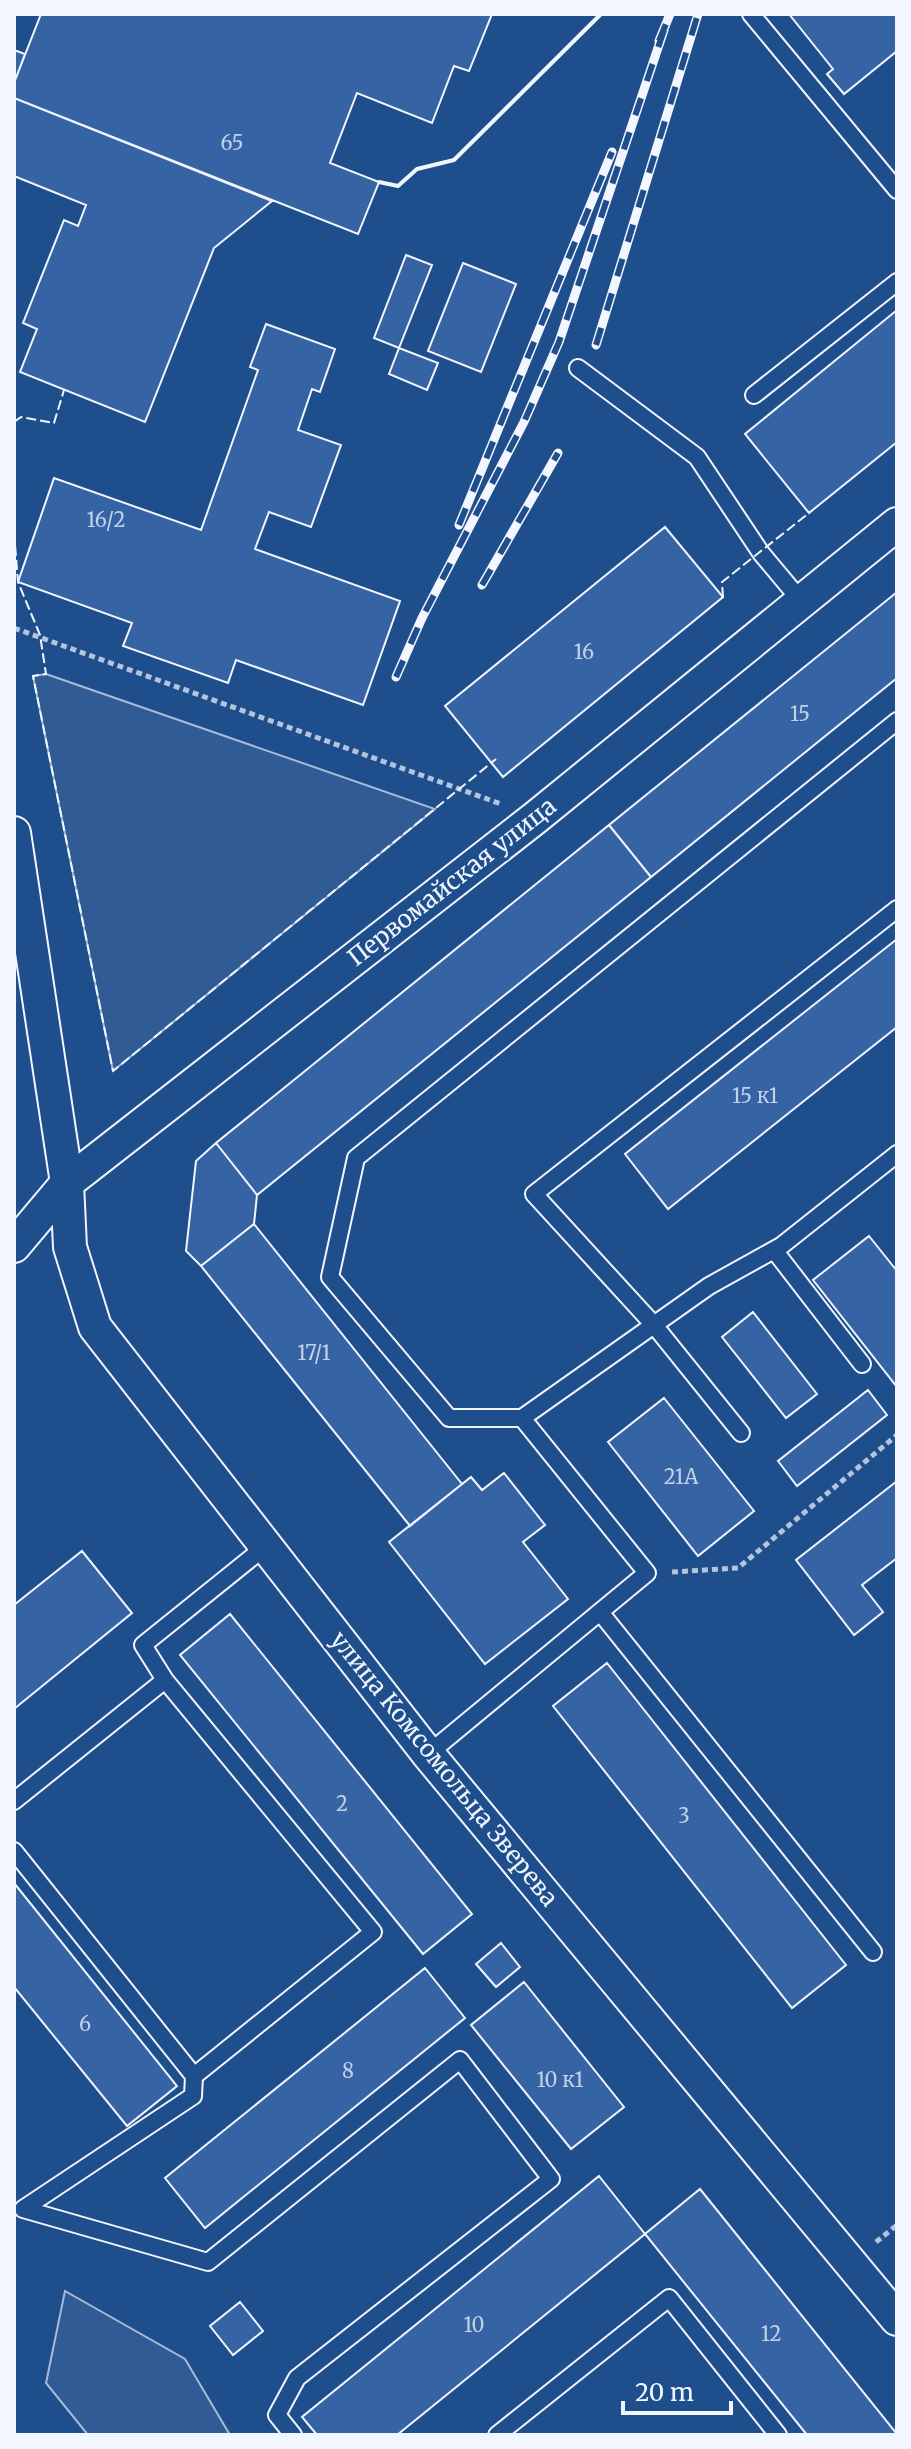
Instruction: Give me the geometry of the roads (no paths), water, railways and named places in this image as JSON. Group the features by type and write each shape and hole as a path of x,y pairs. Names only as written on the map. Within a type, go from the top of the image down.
{"street":[{"name":"Первомайская улица","path":"14,1246 67,1183 535,818 897,524"},
{"name":"улица Комсомольца Зверева","path":"14,833 67,1183 70,1247 95,1327 428,1754 893,2307"}],"lane":[{"path":"751,14 897,190"},
{"path":"754,395 897,282"},
{"path":"578,368 697,457 761,553 802,602"},
{"path":"897,721 356,1158 330,1277 449,1418 522,1418 709,1286 774,1250 897,1154"},
{"path":"741,1433 654,1325 534,1194 897,909"},
{"path":"774,1250 862,1364"},
{"path":"428,1754 647,1573 522,1418"},
{"path":"194,2076 373,1932 165,1680 143,1645 266,1546"},
{"path":"600,1612 873,1952"},
{"path":"14,1801 165,1680"},
{"path":"14,1851 194,2076 193,2096 23,2209 208,2262 460,2060 551,2179 297,2378 277,2415 293,2435"},
{"path":"497,2435 669,2298 778,2435"}],"railway":[{"path":"659,41 670,14"},
{"path":"596,345 698,14"},
{"path":"396,677 422,618 524,422 559,342 664,30"},
{"path":"459,525 612,152"},
{"path":"482,585 558,453"}]}
